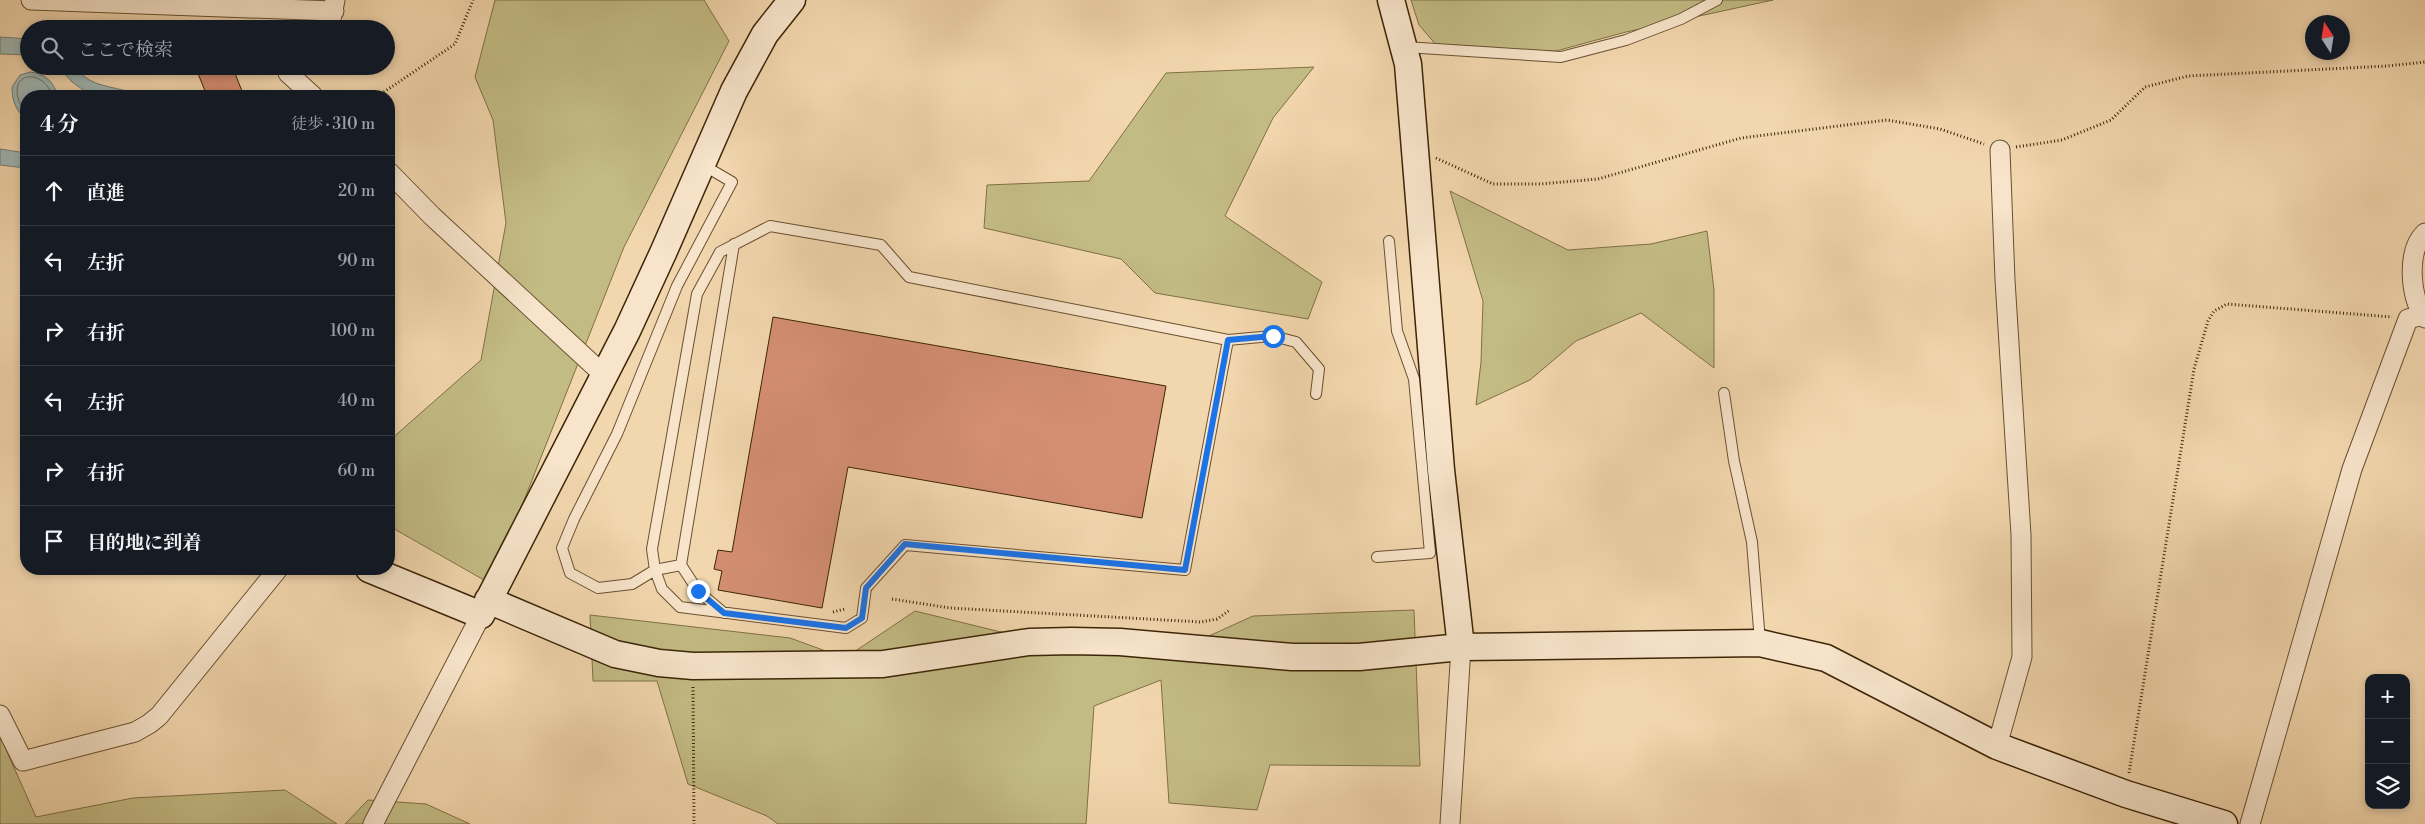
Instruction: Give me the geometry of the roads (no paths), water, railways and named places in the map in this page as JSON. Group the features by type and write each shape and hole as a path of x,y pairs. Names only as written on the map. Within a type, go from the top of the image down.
{"street":[{"path":"31,0 332,13"},
{"path":"374,824 605,376 663,254 738,83 765,34 792,0"},
{"path":"1391,0 1405,47 1440,470 1461,648 1450,824"},
{"path":"290,75 306,90"},
{"path":"1998,746 2022,656 2021,535 2005,280 2000,150"},
{"path":"395,178 432,216 605,376"},
{"path":"2250,824 2352,470 2419,317 2413,283 2412,257 2419,239 2425,233"},
{"path":"0,715 23,762 135,732 159,716 273,575"},
{"path":"387,575 615,654 659,663 693,666 884,664 1029,642 1072,641 1120,642 1292,657 1359,658 1461,648 1760,643 1826,658 1998,746 2126,794 2224,824"}],"lane":[{"path":"1405,47 1561,57 1626,40 1681,19 1716,0"},
{"path":"681,565 654,570 632,584 598,588 570,574 562,548 574,519 617,434 677,286 732,182 702,164"},
{"path":"1228,340 1185,570 905,544 866,588 862,618 846,628 680,607 662,589 654,570 652,549 697,294 720,252 770,226 881,245 909,277 1228,340 1273,336 1296,342 1319,369 1316,394"},
{"path":"1377,558 1430,553 1414,379 1397,331 1389,241"},
{"path":"724,613 698,591 681,565 734,244"},
{"path":"1724,393 1734,461 1752,542 1760,643"}],"water":[{"path":"0,37 20,38 20,55 0,54"},
{"path":"20,75 42,75 48,79 56,90 20,90 20,113 15,104 12,87"},
{"path":"66,75 83,75 96,83 122,90 83,90"},
{"path":"0,149 20,152 20,167 0,165"}]}
